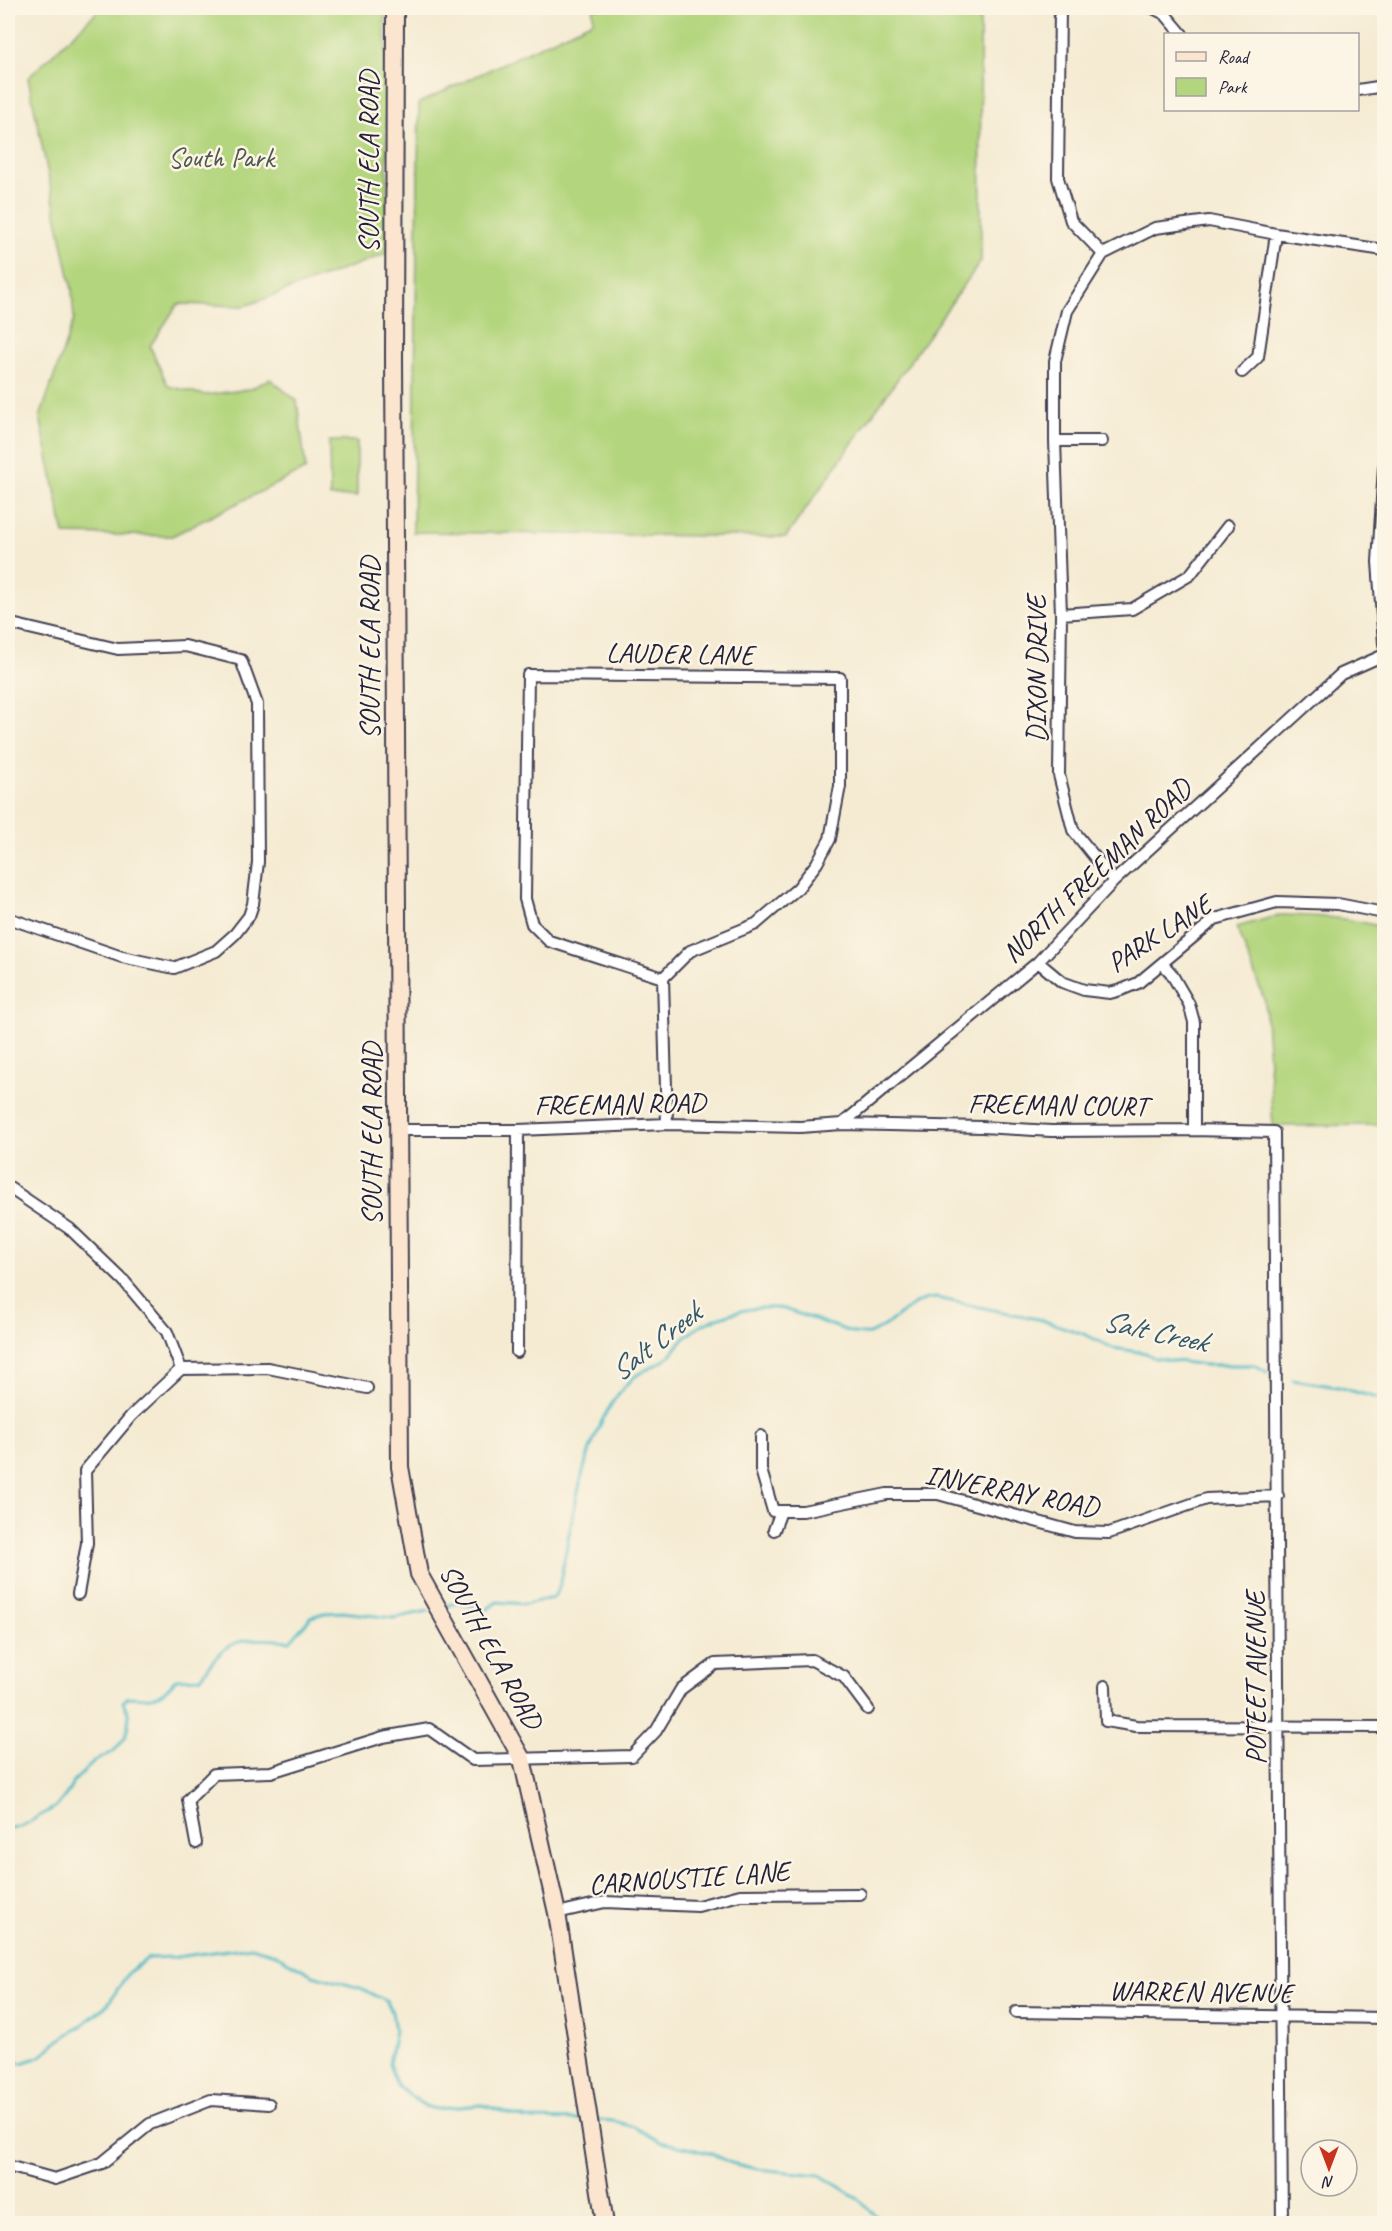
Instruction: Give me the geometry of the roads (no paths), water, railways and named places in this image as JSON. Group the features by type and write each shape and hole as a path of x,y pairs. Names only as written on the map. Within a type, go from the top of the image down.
{"main road":[{"name":"SOUTH ELA ROAD","path":"395,8 400,1467 419,1574 522,1759 557,1913 605,2223"}],"street":[{"path":"1060,8 1058,178 1071,221 1103,254 1155,228 1209,221 1276,234 1384,250"},
{"path":"1153,8 1165,14 1181,33"},
{"path":"1359,90 1384,86"},
{"path":"1242,372 1258,357 1276,234"},
{"name":"DIXON DRIVE","path":"1103,254 1067,311 1054,361 1061,614 1059,775 1073,830 1114,881"},
{"path":"1055,441 1102,441"},
{"path":"1384,467 1378,562 1384,644"},
{"path":"1061,614 1132,609 1190,575 1228,526"},
{"path":"8,621 12,624 118,649 185,646 241,660 257,704 258,862 253,904 249,916 235,934 216,951 174,968 122,957 8,918"},
{"name":"NORTH FREEMAN ROAD","path":"842,1125 1038,962 1114,881 1341,674 1384,655"},
{"name":"LAUDER LANE","path":"528,675 840,678 840,786 830,839 817,863 798,888 756,924 690,951 663,978 549,942 532,924 525,899 528,675"},
{"name":"PARK LANE","path":"1038,962 1062,982 1084,990 1097,993 1121,990 1138,983 1215,919 1277,902 1338,904 1384,913"},
{"path":"1162,963 1190,1004 1194,1022 1194,1130"},
{"path":"663,978 667,1124"},
{"name":"FREEMAN ROAD","path":"398,1130 518,1130 667,1124 800,1127 842,1125"},
{"name":"FREEMAN COURT","path":"842,1125 982,1127 1051,1131 1274,1132"},
{"path":"517,1352 518,1130"},
{"name":"POTEET AVENUE","path":"1274,1132 1282,2223"},
{"path":"8,1187 70,1229 124,1281 167,1332 181,1369"},
{"path":"78,1594 87,1543 85,1471 131,1416 181,1369 268,1368 367,1388"},
{"path":"761,1436 761,1470 773,1511 782,1511 774,1530"},
{"name":"INVERRAY ROAD","path":"782,1511 803,1511 887,1494 938,1494 1075,1532 1109,1533 1206,1499 1278,1496"},
{"path":"196,1843 188,1800 214,1774 271,1772 383,1737 429,1729 473,1760 632,1756 656,1731 681,1689 715,1664 812,1660 844,1677 868,1708"},
{"path":"1105,1686 1106,1720 1136,1726 1384,1727"},
{"name":"CARNOUSTIE LANE","path":"557,1913 605,1902 698,1906 740,1895 860,1894"},
{"name":"WARREN AVENUE","path":"1016,2012 1384,2018"},
{"path":"8,2166 55,2179 102,2163 150,2124 211,2100 269,2104"}],"waterway":[{"name":"Salt Creek","path":"446,1606 459,1602 486,1610 497,1602 525,1604 553,1598 559,1588 575,1506 590,1448 601,1422 615,1399 632,1379 671,1355 685,1337 706,1323 732,1313 759,1308 784,1309 854,1333 869,1334 918,1302 936,1298 1042,1320 1084,1334 1113,1348 1146,1353 1154,1358 1205,1365 1255,1365 1267,1372"},
{"name":"Salt Creek","path":"1293,1380 1338,1387 1384,1400"},
{"name":"Salt Creek","path":"8,1828 20,1827 57,1806 73,1782 95,1761 113,1752 125,1738 129,1715 123,1702 128,1697 155,1696 165,1691 176,1679 200,1678 221,1652 239,1642 256,1639 290,1641 311,1617 324,1613 343,1612 393,1618 429,1611"},
{"path":"8,2060 22,2063 40,2057 108,2004 129,1972 148,1958 176,1957 251,1947 272,1953 313,1975 360,1988 386,2001 392,2012 395,2030 389,2064 394,2078 398,2087 425,2106 435,2109 483,2105 526,2119 580,2120"},
{"path":"598,2120 614,2121 634,2127 661,2142 713,2154 731,2163 757,2169 820,2175 856,2197 885,2224"}],"park label":[{"name":"South Park","path":"221,157"}]}
